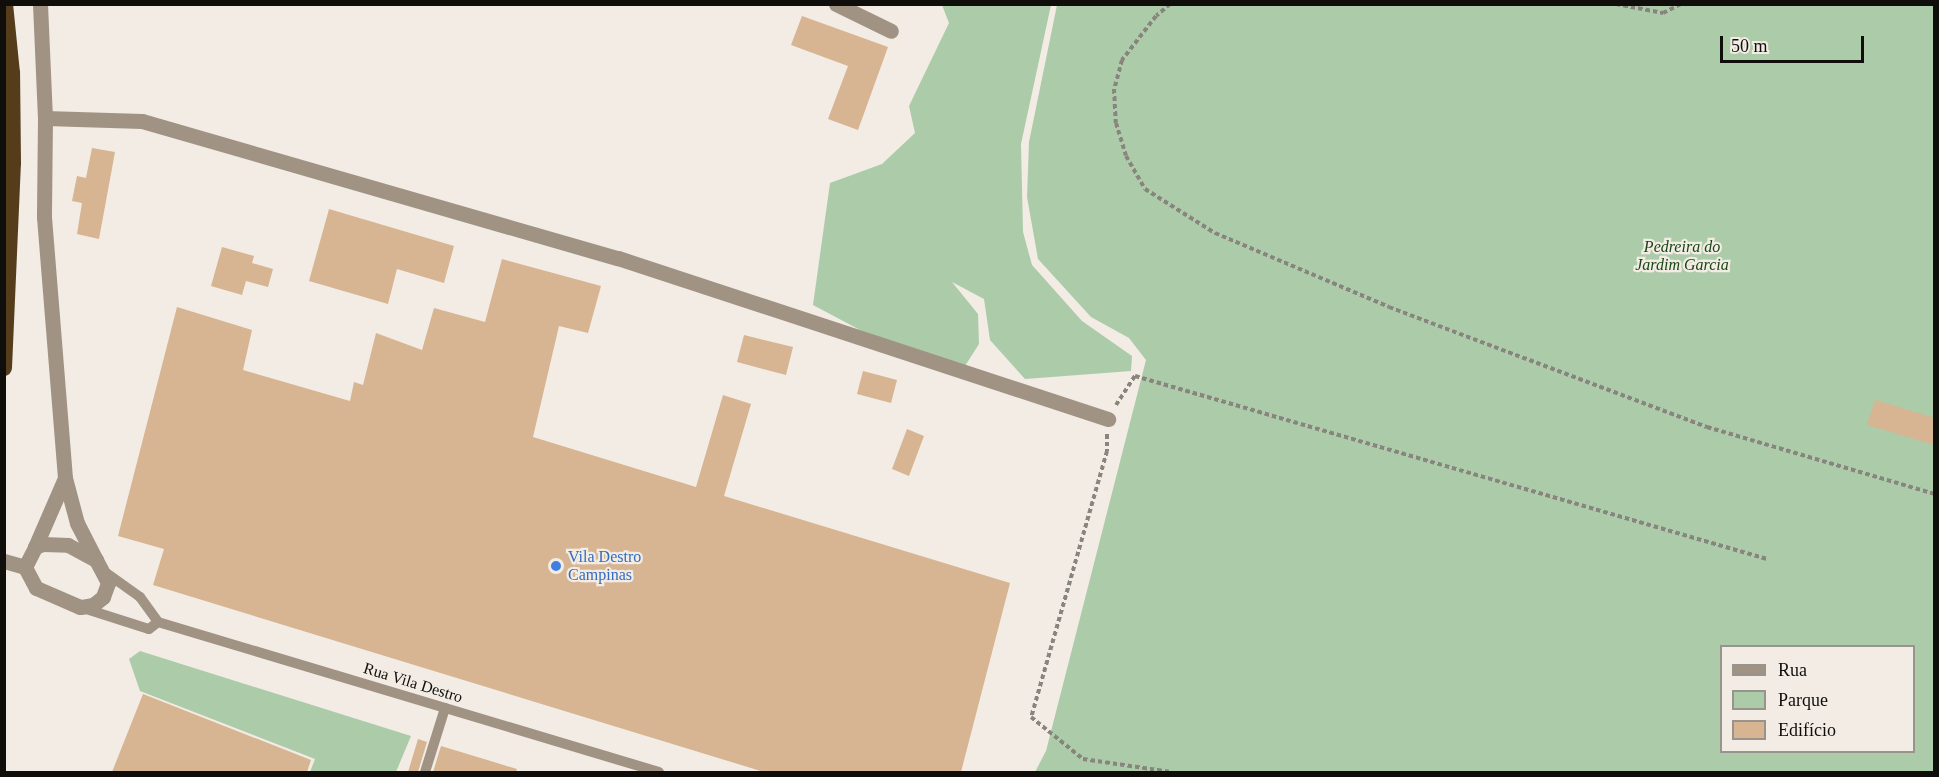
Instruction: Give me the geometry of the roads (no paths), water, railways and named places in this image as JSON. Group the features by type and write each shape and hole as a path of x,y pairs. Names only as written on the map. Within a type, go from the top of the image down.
{"highway":[{"path":"4,368 13,164 12,73 5,4"}],"street":[{"path":"5,561 25,567 36,588 80,607 93,605 103,597 108,583 77,523 65,478 44,217 45,118 40,4"},
{"path":"836,4 891,31"},
{"path":"45,118 142,121 618,258 1108,419"},
{"path":"25,567 65,478"},
{"path":"35,547 64,544 100,566"}],"lane":[{"path":"100,566 140,597 159,622"},
{"name":"Rua Vila Destro","path":"80,607 149,629 159,622 659,772"},
{"path":"425,772 445,708"}],"place":[{"name":"Vila Destro Campinas","path":"556,566"}],"park label":[{"name":"Pedreira do Jardim Garcia","path":"1682,256"}]}
